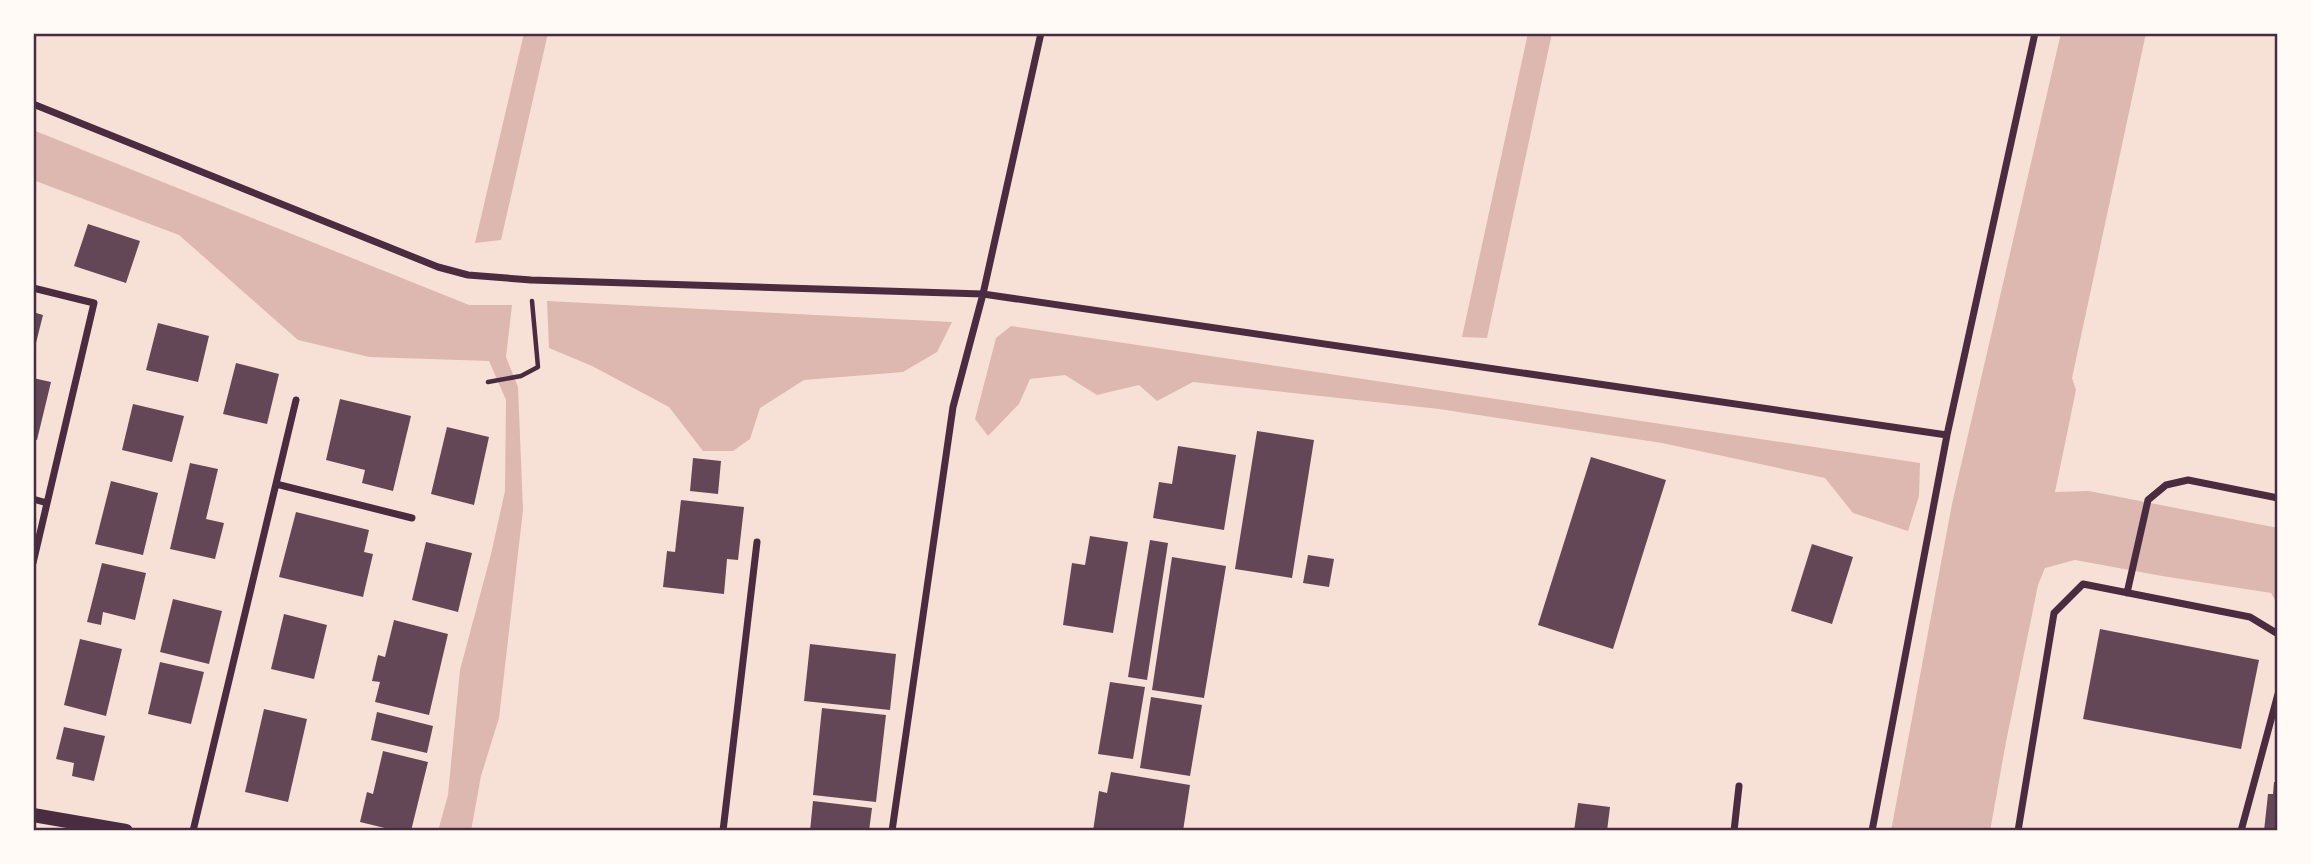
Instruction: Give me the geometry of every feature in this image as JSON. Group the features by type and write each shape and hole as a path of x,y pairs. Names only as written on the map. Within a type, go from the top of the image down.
{"main road":[{"path":"33,815 126,831"}],"street":[{"path":"892,831 953,407 983,294 1041,33"},
{"path":"1871,831 1947,435 2035,33"},
{"path":"33,104 438,267 468,275 531,280 983,294 1947,435"},
{"path":"33,288 94,303 33,563"},
{"path":"194,831 296,400"},
{"path":"2127,593 2148,500 2166,485 2188,480 2278,498"},
{"path":"276,484 412,518"},
{"path":"33,499 47,503"},
{"path":"723,831 757,542"},
{"path":"2018,831 2054,613 2083,584 2250,617 2278,634"},
{"path":"2241,831 2278,694"},
{"path":"1734,831 1739,786"}],"path":[{"path":"488,382 522,376 538,367 531,280"}],"shaded area":[{"path":"524,33 548,33 501,240 475,243"},
{"path":"1528,33 1552,33 1487,338 1462,337"},
{"path":"2061,33 2146,33 2072,378 2076,390 2055,492 2089,491 2278,528 2278,605 2271,593 2075,560 2045,568 2038,585 1990,831 1891,831 1952,504"},
{"path":"33,130 469,305 512,305 506,357 518,387 523,510 499,718 481,776 471,831 438,831 448,795 460,670 505,491 506,400 489,361 369,357 298,340 179,235 33,180"},
{"path":"547,301 952,322 937,352 903,372 804,380 760,408 750,439 733,451 703,451 669,407 592,366 549,348"},
{"path":"1011,326 1920,463 1919,496 1908,531 1853,513 1825,478 1662,443 1439,409 1193,382 1157,401 1139,385 1097,395 1065,375 1030,379 1019,404 988,436 975,419 996,338"}],"building":[{"path":"88,224 140,241 126,283 74,266"},
{"path":"33,312 43,315 34,351 33,351"},
{"path":"158,323 209,336 198,382 146,370"},
{"path":"236,363 279,374 267,424 223,414"},
{"path":"33,378 51,382 37,440 33,439"},
{"path":"340,399 411,416 393,491 362,483 365,470 326,460"},
{"path":"133,404 184,416 172,462 122,450"},
{"path":"447,427 489,437 474,505 431,494"},
{"path":"1257,431 1314,440 1292,578 1235,569"},
{"path":"1178,446 1236,455 1224,530 1153,518 1159,482 1172,484"},
{"path":"1591,457 1666,480 1613,649 1538,625"},
{"path":"693,458 721,461 718,494 690,491"},
{"path":"190,463 218,469 206,519 224,523 215,559 170,549"},
{"path":"111,481 158,493 143,555 95,544"},
{"path":"681,500 744,507 738,560 727,559 724,594 663,587 667,551 675,552"},
{"path":"296,512 369,530 364,552 373,554 363,597 279,577"},
{"path":"1090,536 1128,542 1113,633 1063,625 1072,563 1085,565"},
{"path":"1150,540 1168,543 1147,680 1128,677"},
{"path":"426,542 472,553 458,612 412,600"},
{"path":"1812,544 1853,557 1832,624 1791,611"},
{"path":"1308,555 1334,559 1329,587 1303,583"},
{"path":"1172,557 1226,566 1204,698 1152,690"},
{"path":"102,563 146,573 135,620 103,612 101,625 87,622"},
{"path":"173,599 222,611 209,664 160,652"},
{"path":"284,614 327,625 314,679 271,669"},
{"path":"394,620 448,634 429,715 375,702 380,682 372,681 378,655 385,657"},
{"path":"2100,629 2259,660 2241,749 2083,719"},
{"path":"80,639 122,649 106,716 64,705"},
{"path":"810,644 896,654 890,710 804,701"},
{"path":"160,662 204,672 191,724 148,714"},
{"path":"1110,682 1145,687 1133,759 1098,754"},
{"path":"1151,697 1202,705 1190,776 1140,768"},
{"path":"822,708 886,715 876,802 813,795"},
{"path":"264,709 307,719 288,802 245,792"},
{"path":"377,712 433,726 427,753 371,740"},
{"path":"64,727 105,736 94,781 72,776 74,763 56,759"},
{"path":"383,751 428,762 411,831 397,831 360,822 367,792 373,794"},
{"path":"1111,772 1190,785 1183,831 1093,831 1099,791 1107,793"},
{"path":"2274,782 2278,782 2278,831 2264,831 2268,794 2273,794"},
{"path":"813,801 872,808 869,831 810,831"},
{"path":"1578,803 1610,807 1607,831 1574,831"}]}
